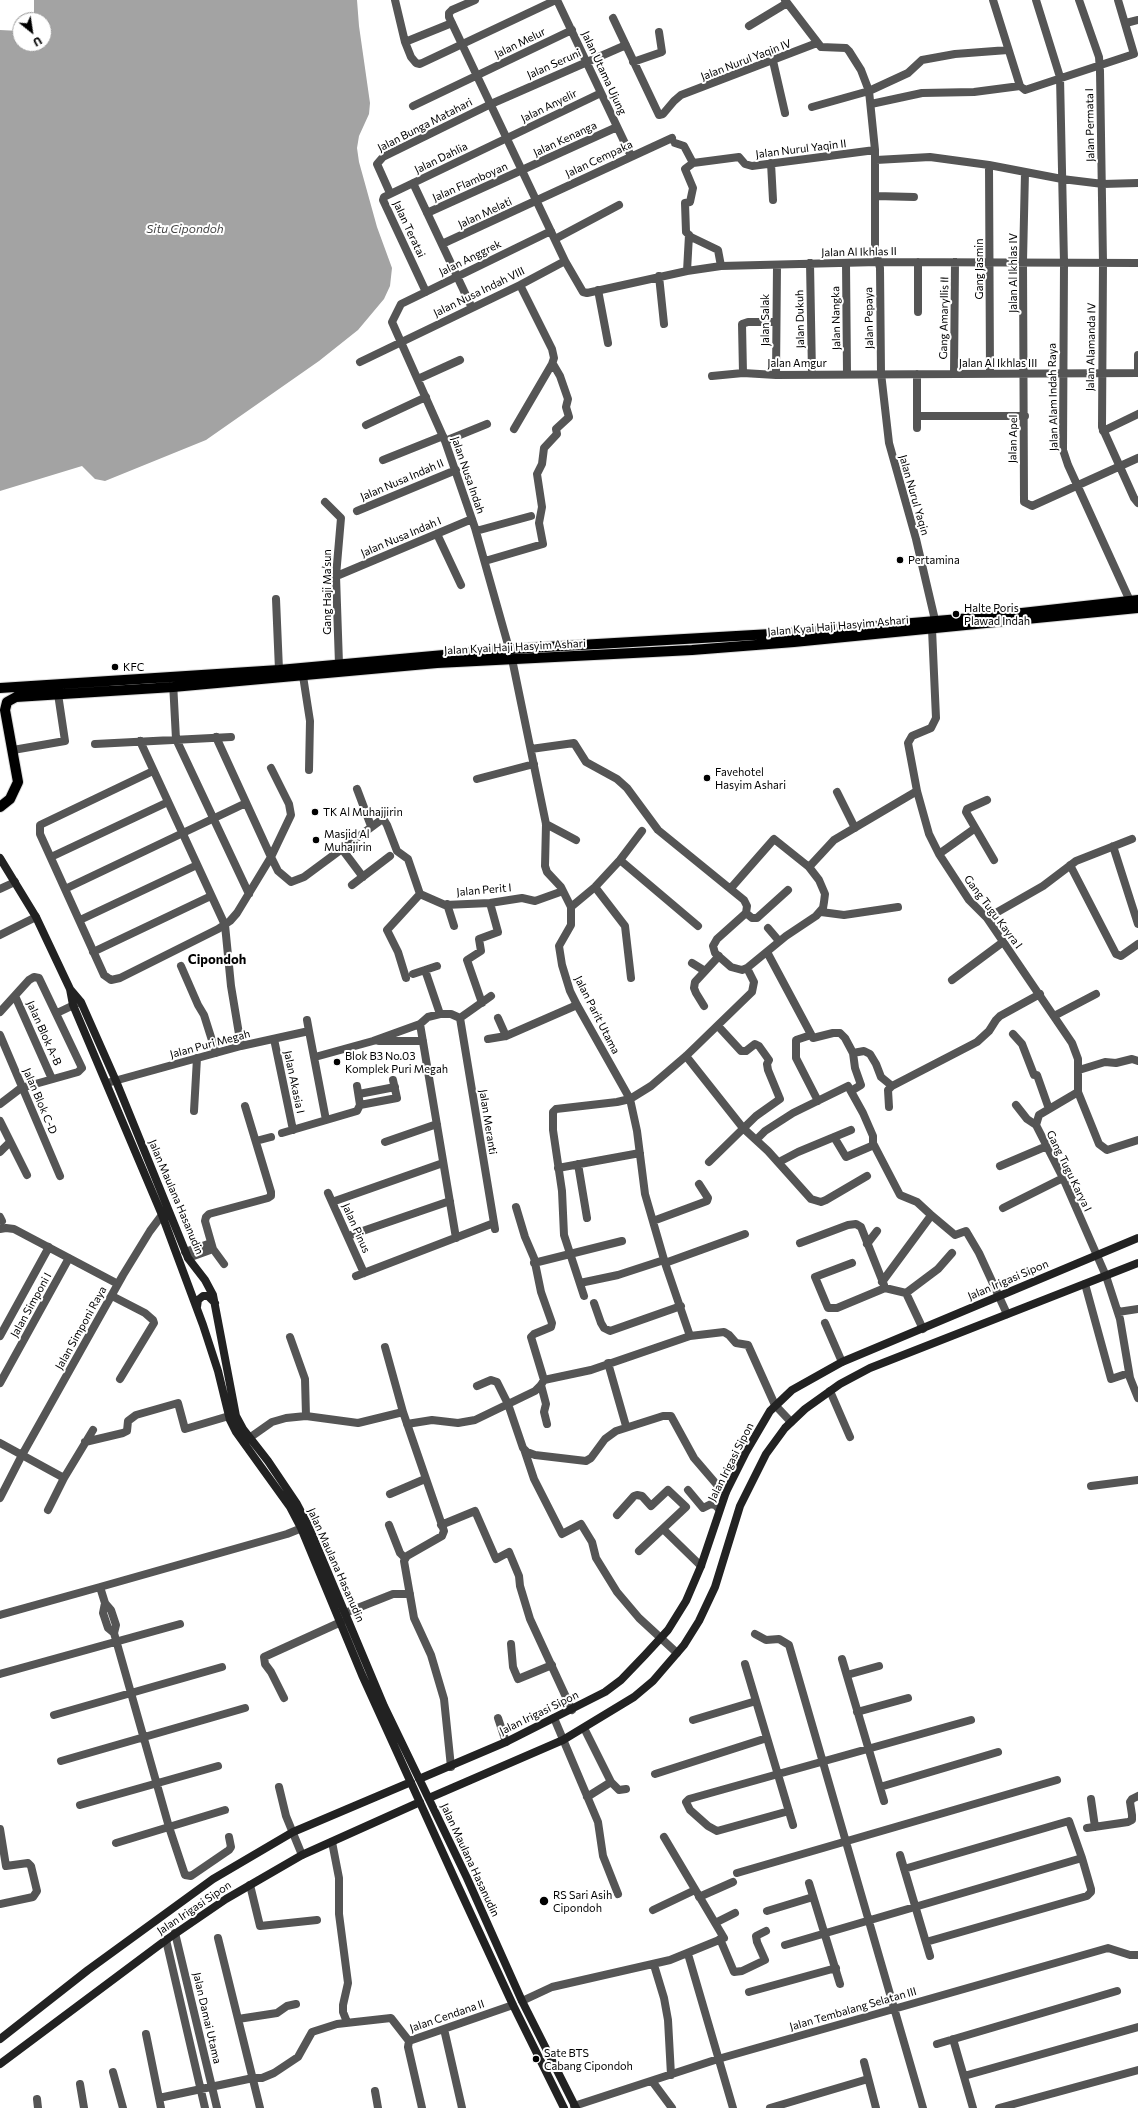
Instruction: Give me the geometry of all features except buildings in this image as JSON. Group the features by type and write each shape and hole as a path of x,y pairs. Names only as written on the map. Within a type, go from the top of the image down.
{"main road":[{"name":"Jalan Kyai Haji Hasyim Ashari","path":"4,804 14,794 18,782 13,750 3,706 14,697 58,694 339,664 511,654 692,650 1135,604"},
{"name":"Jalan Kyai Haji Hasyim Ashari","path":"0,688 303,676 511,654"}],"street":[{"path":"395,0 405,42 411,57 419,64 557,0"},
{"path":"475,0 449,13 452,23 565,261"},
{"name":"Jalan Utama Ujung","path":"557,0 631,156"},
{"path":"993,0 1008,50 1023,88"},
{"path":"1036,0 1060,77"},
{"name":"Jalan Permata I","path":"1079,0 1099,57 1102,184"},
{"path":"871,104 922,93 974,92 1023,88 1134,54 1118,0"},
{"path":"749,26 786,2 817,43"},
{"path":"613,18 634,62 662,52 659,32"},
{"path":"1126,23 1138,20"},
{"path":"405,42 452,23"},
{"name":"Jalan Melur","path":"413,106 572,30"},
{"name":"Jalan Nurul Yaqin IV","path":"634,62 659,115 663,114 674,100 681,95 817,43"},
{"name":"Jalan Pepaya","path":"817,43 823,48 840,47 849,51 861,70 869,90 871,104 871,151 876,160 875,248 878,262 881,373"},
{"name":"Jalan Seruni","path":"491,104 586,61 626,45"},
{"path":"812,108 869,90 908,73 922,60 955,54 1008,50"},
{"path":"773,61 785,112"},
{"name":"Jalan Alam Indah Raya","path":"1060,77 1064,263 1062,374 1063,450 1077,486 1135,604"},
{"name":"Jalan Anyelir","path":"507,138 601,93"},
{"name":"Jalan Bunga Matahari","path":"387,195 378,166 380,159 491,104"},
{"name":"Jalan Kenanga","path":"523,170 617,127"},
{"name":"Jalan Dahlia","path":"387,195 413,184 507,138"},
{"name":"Jalan Cempaka","path":"537,201 631,156 673,140 684,146 693,163"},
{"name":"Jalan Nurul Yaqin II","path":"693,163 739,157 748,166 871,151"},
{"path":"876,160 930,157 989,165 1062,179 1102,184 1138,183"},
{"path":"693,163 685,169 693,188 690,202 685,203 686,232 689,236 718,250 722,266"},
{"path":"771,163 774,200"},
{"name":"Gang Jasmin","path":"989,165 990,374"},
{"name":"Jalan Flamboyan","path":"427,213 523,170"},
{"name":"Jalan Al Ikhlas IV","path":"1025,374 1023,263 1026,172"},
{"path":"413,184 472,308"},
{"name":"Jalan Alamanda IV","path":"1102,184 1103,373 1101,385 1103,431 1134,498 1138,503"},
{"name":"Jalan Teratai","path":"387,195 383,200 426,292"},
{"path":"876,196 914,197"},
{"name":"Jalan Melati","path":"442,244 537,201"},
{"path":"555,239 619,205"},
{"name":"Jalan Anggrek","path":"400,305 551,231"},
{"path":"687,270 689,236"},
{"name":"Jalan Al Ikhlas II","path":"565,261 583,292 687,270 722,266 777,266 878,262 1138,263"},
{"name":"Jalan Nusa Indah VIII","path":"360,362 520,285 565,261"},
{"path":"918,262 918,312"},
{"name":"Gang Amaryllis II","path":"954,374 955,262"},
{"name":"Jalan Nangka","path":"846,263 847,374"},
{"name":"Jalan Dukuh","path":"810,264 812,374"},
{"name":"Jalan Salak","path":"776,375 777,266"},
{"path":"659,276 664,324"},
{"path":"485,561 536,548 543,544 539,523 542,507 537,474 542,464 544,448 557,434 556,429 569,417 566,406 568,399 560,376 553,364 552,349 520,285"},
{"path":"598,290 608,343"},
{"name":"Jalan Nusa Indah","path":"400,305 392,322 444,438 456,470 485,561 511,654"},
{"path":"743,373 742,324 748,322 776,322"},
{"path":"1138,355 1138,373"},
{"path":"418,379 460,360"},
{"path":"514,429 553,364"},
{"name":"Jalan Amgur","path":"712,376 743,373 776,375 881,373"},
{"name":"Jalan Al Ikhlas III","path":"881,373 1138,373"},
{"name":"Jalan Nurul Yaqin","path":"881,373 889,443 916,539 933,625"},
{"path":"917,374 917,428"},
{"name":"Jalan Apel","path":"1025,374 1023,499 1026,504 1032,506 1077,486"},
{"path":"366,425 426,397"},
{"path":"1103,431 1138,414"},
{"path":"917,416 1025,416"},
{"path":"383,460 487,424"},
{"path":"1077,486 1138,458"},
{"name":"Jalan Nusa Indah II","path":"358,511 456,470"},
{"name":"Gang Haji Ma’sun","path":"325,502 341,518 336,576 339,664"},
{"path":"476,531 531,516"},
{"name":"Jalan Nusa Indah I","path":"339,575 472,519"},
{"path":"437,534 461,585"},
{"path":"276,600 279,670"},
{"name":"Gang Tugu Kayra I","path":"933,625 936,718 931,728 912,736 908,743 917,791 929,834 939,854 969,900 987,918 1072,1043 1078,1059 1079,1070"},
{"name":"Jalan Parit Utama","path":"511,654 546,824 545,866 563,891 571,907 571,925 559,950 565,979 577,1005 630,1099 638,1131 641,1175 652,1221 690,1336"},
{"path":"303,676 310,721 310,770"},
{"path":"173,682 176,739 249,894"},
{"path":"13,750 65,741 58,694"},
{"path":"95,744 231,736"},
{"path":"216,737 278,871 291,882 304,877 371,826 380,820 384,820 397,851 408,859 420,894 389,926 387,930 410,976 437,966"},
{"path":"140,741 225,925 231,986 241,1046"},
{"path":"531,749 574,743 586,762 617,779 627,788 658,830 731,888 746,903 746,913 714,943 713,950 736,970 747,968 779,942 821,912 825,894 819,880 809,867 773,839 731,888"},
{"path":"477,779 534,764"},
{"path":"153,771 42,823 39,830 104,975 111,980 116,979 225,925 249,894 271,857 291,815 288,804 271,768"},
{"path":"357,789 371,826"},
{"path":"809,867 830,843 917,791"},
{"path":"837,792 855,828"},
{"path":"987,800 966,810 974,829 994,860"},
{"path":"51,857 168,802"},
{"path":"65,889 246,803"},
{"path":"0,812 4,804"},
{"path":"546,824 576,840"},
{"path":"939,854 974,829"},
{"path":"571,907 595,887 620,860 642,831"},
{"path":"987,918 1043,886 1081,858 1132,839"},
{"path":"1112,846 1138,924"},
{"path":"342,849 363,876"},
{"path":"352,885 390,856"},
{"name":"Jalan Maulana Hasanudin","path":"0,858 15,882 70,989 81,1002 118,1080 131,1130 160,1217 197,1308 218,1371 229,1416 236,1432 249,1438"},
{"path":"620,860 698,926"},
{"path":"80,920 197,864"},
{"path":"1070,865 1116,954 1121,956 1138,944"},
{"path":"0,890 15,882"},
{"path":"595,887 625,926 630,978"},
{"path":"746,913 752,918 757,918 788,890"},
{"name":"Jalan Perit I","path":"420,894 447,904 490,903 522,898 535,901 563,891"},
{"path":"94,952 211,896"},
{"path":"482,1003 468,960 481,952 479,940 498,932 490,903"},
{"path":"447,904 454,926"},
{"path":"821,912 844,915 898,908"},
{"path":"0,934 34,918"},
{"path":"768,928 779,942"},
{"path":"952,980 1003,942"},
{"path":"767,952 813,1038 833,1032 840,1033 846,1038 853,1052 855,1068 861,1086 851,1091"},
{"path":"704,1006 694,988 695,982 719,956"},
{"path":"692,963 704,971"},
{"path":"181,966 204,1015 216,1053"},
{"path":"584,1296 564,1235 562,1222 564,1214 553,1130 554,1110 630,1099 651,1086 686,1056 752,992 754,982 747,968"},
{"path":"425,970 440,1014"},
{"path":"0,1012 32,978 37,977 42,982 82,1068 78,1072 21,1088 0,1104"},
{"name":"Jalan Maulana Hasanudin","path":"70,989 73,1005 107,1084 131,1130 190,1253 206,1280 216,1305 234,1409 240,1424 281,1481 302,1528 362,1675 513,2005 565,2108"},
{"path":"889,1107 888,1090 892,1086 977,1042 989,1031 1000,1016 1040,994"},
{"path":"1054,1016 1096,994"},
{"name":"Jalan Blok A-B","path":"15,996 52,1079"},
{"path":"315,1057 373,1041 420,1024 428,1017 440,1014 451,1014 460,1018 491,996"},
{"path":"57,1013 81,1002"},
{"path":"488,1039 506,1036 577,1005"},
{"name":"Jalan Meranti","path":"456,1238 494,1226 460,1018"},
{"path":"498,1018 506,1036"},
{"path":"306,1020 315,1057 326,1120"},
{"path":"420,1024 456,1238"},
{"path":"709,1162 756,1116 778,1101 780,1096 768,1070 767,1064 769,1060 759,1046 755,1044 746,1051 741,1051 718,1026"},
{"name":"Jalan Puri Megah","path":"107,1084 241,1046 309,1031"},
{"path":"1013,1034 1022,1044 1034,1074 1037,1075 1049,1109"},
{"name":"Jalan Blok C-D","path":"0,1035 21,1088 60,1176"},
{"path":"811,1035 796,1040 797,1063 818,1101"},
{"name":"Jalan Akasia I","path":"274,1039 293,1130"},
{"path":"373,1041 423,1041"},
{"path":"0,1057 7,1050"},
{"path":"853,1052 864,1051 870,1054 881,1077 892,1086"},
{"path":"686,1056 743,1128 779,1162 815,1202 821,1202 833,1197 867,1176"},
{"path":"194,1111 197,1058"},
{"path":"1138,1061 1134,1058 1116,1063 1105,1062 1079,1070 1078,1092 1095,1135 1103,1148 1116,1149 1138,1140"},
{"path":"282,1133 354,1112 360,1105 358,1090 394,1084 397,1098 360,1105"},
{"path":"756,1140 777,1123 848,1086 873,1136 873,1144 900,1195 916,1202 955,1235 965,1230 980,1253 1006,1312"},
{"name":"Gang Tugu Karya I","path":"1078,1092 1039,1115 1036,1125 1063,1178 1105,1274 1118,1312 1132,1385 1138,1398"},
{"path":"1016,1105 1027,1119 1036,1125"},
{"path":"224,1264 209,1247 205,1221 209,1214 271,1196 245,1106"},
{"path":"0,1121 27,1175"},
{"path":"385,1142 437,1124"},
{"path":"779,1162 851,1130"},
{"path":"256,1141 270,1137"},
{"path":"834,1137 846,1156 873,1144"},
{"path":"0,1152 10,1142"},
{"path":"1000,1166 1047,1146"},
{"path":"558,1168 640,1154"},
{"path":"332,1202 443,1163"},
{"path":"578,1164 587,1218"},
{"path":"1003,1208 1063,1178"},
{"path":"652,1221 707,1201 708,1198 699,1184"},
{"name":"Jalan Pinus","path":"328,1193 348,1236 360,1275 456,1238"},
{"path":"348,1236 450,1201"},
{"path":"516,1207 552,1325 531,1337 546,1404 544,1412 547,1424"},
{"path":"852,1263 815,1277 828,1308 837,1308 884,1285 930,1217 930,1214"},
{"name":"Jalan Simponi Raya","path":"0,1498 22,1455 118,1284 160,1217"},
{"path":"2,1223 118,1284"},
{"path":"800,1243 848,1225 856,1224 861,1227 884,1285 906,1293 923,1329"},
{"path":"867,1244 877,1231"},
{"path":"580,1283 618,1275 665,1262 745,1234"},
{"name":"Jalan Irigasi Sipon","path":"421,1780 554,1720 605,1692 621,1680 662,1639 686,1601 701,1566 719,1508 746,1452 775,1406 792,1390 842,1362 1000,1298 1138,1238"},
{"path":"534,1263 622,1241"},
{"name":"Jalan Simponi I","path":"0,1336 49,1247"},
{"path":"190,1253 209,1247"},
{"path":"906,1293 938,1269 952,1253"},
{"name":"Jalan Simponi I","path":"0,1383 69,1258"},
{"path":"431,1796 453,1788 563,1740 639,1693 653,1681 699,1621 715,1587 740,1506 766,1454 790,1421 805,1408 830,1391 870,1368 1006,1312 1085,1284 1105,1274 1138,1263"},
{"path":"188,1285 196,1291 200,1291 205,1286 206,1280"},
{"path":"1085,1284 1111,1379 1129,1372"},
{"path":"112,1296 145,1313 154,1320 154,1323 120,1380"},
{"path":"197,1308 198,1300 203,1296 210,1298 216,1305"},
{"path":"594,1303 601,1323 604,1328 610,1331 681,1306"},
{"path":"1118,1312 1138,1308"},
{"path":"825,1322 842,1362"},
{"path":"407,1424 432,1420 467,1422 535,1391 542,1383 591,1370 690,1336 724,1332 729,1335 736,1344 748,1345 775,1406 790,1421"},
{"path":"290,1336 305,1379 306,1416"},
{"path":"385,1347 403,1412 444,1532 442,1536 405,1558 404,1564 414,1618 431,1655 444,1699 447,1768"},
{"path":"608,1364 626,1426"},
{"path":"477,1386 495,1380 508,1404 534,1479 562,1534 581,1524 589,1535 596,1558 605,1576 634,1613 676,1652"},
{"path":"830,1391 850,1436"},
{"path":"85,1442 123,1433 127,1431 128,1421 136,1415 178,1403 185,1429 229,1416"},
{"path":"249,1438 267,1425 278,1420 306,1416 358,1423 403,1412"},
{"path":"523,1448 527,1452 535,1455 586,1461 591,1458 609,1435 626,1426 663,1416 672,1416 694,1458 718,1486 726,1492"},
{"path":"48,1510 64,1478 93,1430"},
{"path":"0,1443 64,1478"},
{"path":"390,1494 425,1479"},
{"path":"1091,1486 1138,1480"},
{"path":"617,1515 634,1496 642,1496 651,1506 668,1490 686,1507 639,1551"},
{"path":"688,1490 703,1508 711,1504 719,1508"},
{"path":"441,1525 475,1511 496,1559 510,1552 520,1576 520,1586 530,1619 572,1710"},
{"path":"389,1525 400,1553 405,1558"},
{"path":"0,1615 287,1534 302,1528"},
{"name":"Jalan Maulana Hasanudin","path":"302,1528 348,1611 384,1706 421,1780 431,1796 478,1902 527,1999 575,2107"},
{"path":"663,1529 701,1566"},
{"path":"100,1587 105,1603 112,1610 116,1625 114,1633 169,1827 184,1873 189,1876 229,1850 231,1847 229,1837"},
{"path":"348,1611 393,1594 410,1594"},
{"path":"284,1698 271,1672 265,1664 264,1657 341,1622"},
{"path":"0,1674 180,1624"},
{"path":"755,1634 759,1638 766,1640 779,1639 788,1644 922,2108"},
{"path":"511,1644 514,1667 518,1679 552,1665"},
{"path":"842,1659 884,1801"},
{"path":"745,1664 793,1825"},
{"path":"846,1675 879,1666"},
{"path":"54,1715 222,1667"},
{"path":"857,1712 908,1698"},
{"path":"693,1720 756,1701"},
{"path":"61,1760 245,1708"},
{"path":"498,1718 506,1742"},
{"path":"554,1720 598,1822 603,1856 618,1894"},
{"path":"788,1811 717,1831 708,1826 687,1805 686,1802 689,1799 822,1763 971,1720"},
{"path":"584,1728 611,1782 619,1790 626,1789"},
{"path":"655,1774 767,1738"},
{"path":"880,1787 998,1752"},
{"path":"80,1805 218,1766"},
{"path":"737,1873 1056,1780"},
{"path":"587,1797 611,1782"},
{"name":"Jalan Irigasi Sipon","path":"0,2039 88,1970 213,1878 293,1834 412,1784"},
{"path":"279,1787 293,1834 301,1854"},
{"path":"1091,1799 1091,1827 1118,1824 1132,1820 1130,1802 1132,1798 1138,1796"},
{"name":"Jalan Irigasi Sipon","path":"0,2064 166,1940 226,1899 301,1854 332,1842 420,1801"},
{"path":"116,1843 225,1810"},
{"path":"904,1869 1069,1821 1082,1858 1091,1889 1091,1892 1087,1896 926,1942"},
{"path":"0,1829 5,1864 8,1866 28,1863 31,1866 37,1891 33,1897 0,1904"},
{"path":"513,2005 552,1987 654,1965 688,1954 724,1938 664,1837"},
{"path":"332,1842 339,1878 339,1914 348,1983 343,2004 343,2012 347,2022"},
{"path":"900,1855 930,1956"},
{"path":"785,1945 1082,1858"},
{"path":"653,1910 697,1893 732,1882"},
{"path":"809,1883 840,1984"},
{"path":"250,1885 255,1900 258,1923 260,1926 316,1920"},
{"path":"767,1911 813,1896"},
{"path":"468,1907 478,1902"},
{"path":"715,1923 735,1913"},
{"path":"720,1939 734,1972 742,1971 765,1960 756,1936 766,1931"},
{"name":"Jalan Damai Utama","path":"175,1934 217,2108"},
{"path":"218,1938 260,2108"},
{"name":"Jalan Damai Utama","path":"166,1940 205,2108"},
{"name":"Jalan Tembalang Selatan III","path":"575,2107 718,2059 1108,1948 1130,1955 1138,1955"},
{"path":"688,1954 733,2108"},
{"path":"654,1965 664,1998 668,2020 671,2075"},
{"path":"749,1992 836,1968"},
{"path":"936,2044 1117,1991"},
{"path":"238,2019 277,2013 296,2004"},
{"name":"Jalan Cendana II","path":"422,2108 408,2047 409,2041 513,2005"},
{"path":"159,2098 253,2078 262,2078 274,2073 298,2057 312,2032 347,2022 391,2018 409,2041"},
{"path":"964,2076 1138,2027"},
{"path":"444,2029 462,2108"},
{"path":"146,2034 162,2108"},
{"path":"953,2039 973,2108"},
{"path":"864,2062 876,2108"},
{"path":"999,2108 1138,2070"},
{"path":"114,2072 123,2108"},
{"path":"770,2108 868,2079"},
{"path":"652,2081 672,2108"},
{"path":"80,2084 84,2108"},
{"path":"375,2091 378,2108"},
{"path":"37,2099 38,2108"},
{"path":"565,2108 575,2107"}],"water":[{"name":"Situ Cipondoh","path":"34,0 357,0 359,26 370,103 369,114 359,136 357,148 359,162 377,227 392,268 390,286 384,299 358,330 319,361 206,440 105,481 95,479 82,466 0,491 0,30 12,31 12,52 52,52 52,12 34,12"}],"place":[{"name":"Pertamina","path":"900,560"},
{"name":"Halte Poris Plawad Indah","path":"956,614"},
{"name":"KFC","path":"115,667"},
{"name":"Favehotel Hasyim Ashari","path":"707,778"},
{"name":"TK Al Muhajjirin","path":"315,812"},
{"name":"Masjid Al Muhajirin","path":"316,840"},
{"name":"Blok B3 No.03 Komplek Puri Megah","path":"337,1062"},
{"name":"RS Sari Asih Cipondoh","path":"544,1901"},
{"name":"Sate BTS Cabang Cipondoh","path":"536,2059"}],"district":[{"name":"Cipondoh","path":"217,960"}]}
